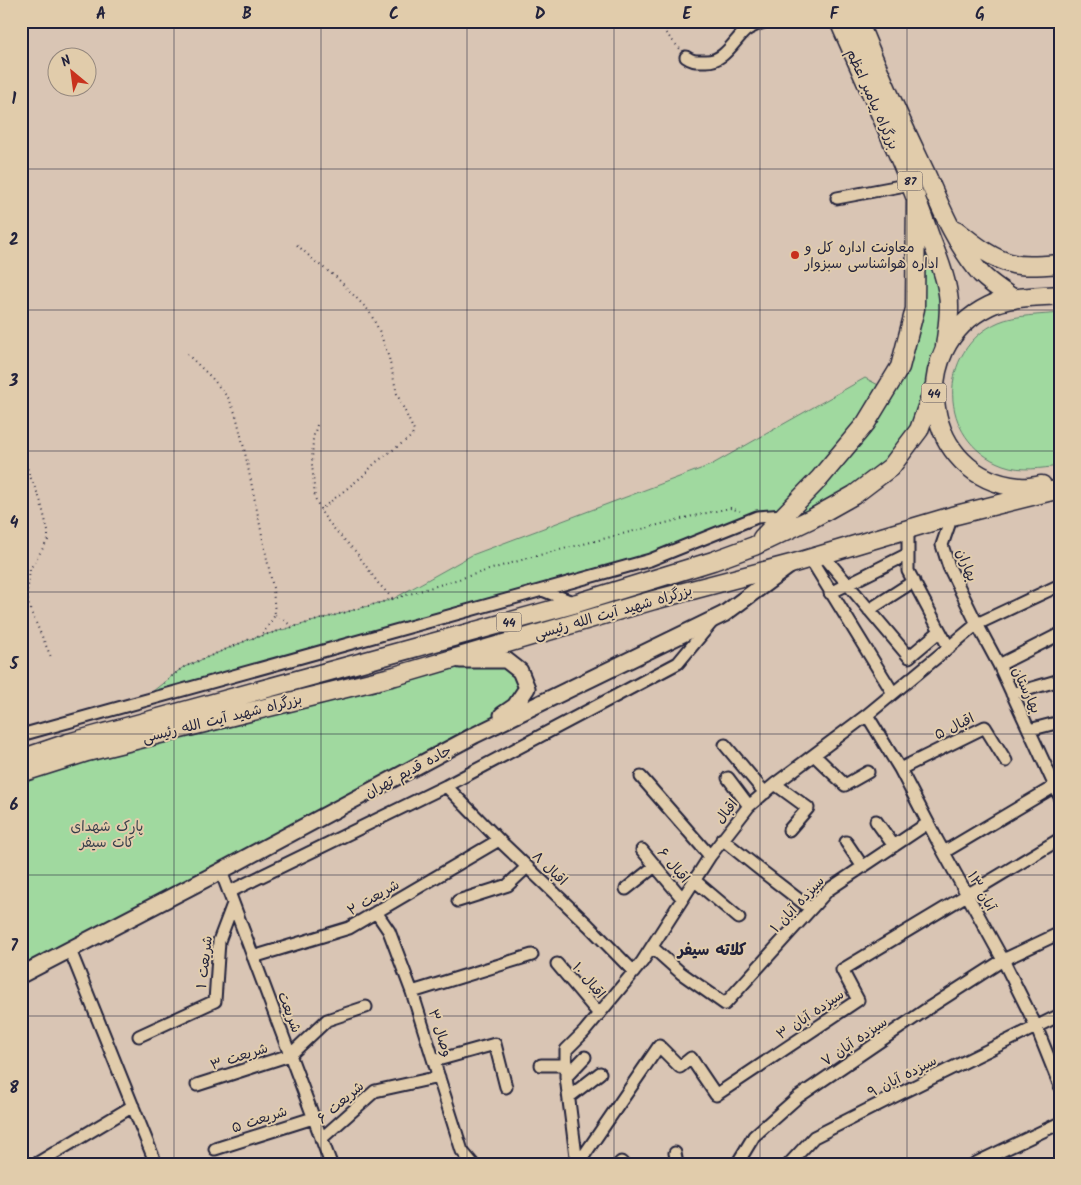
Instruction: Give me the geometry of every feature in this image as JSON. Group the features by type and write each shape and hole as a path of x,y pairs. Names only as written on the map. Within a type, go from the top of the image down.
{"highway":[{"name":"بزرگراه پیامبر اعظم","path":"839,21 873,95 913,191 942,271 948,293 950,314 945,349"},
{"name":"بزرگراه پیامبر اعظم","path":"858,21 888,93 949,224 968,256 981,273 995,287 1014,299"},
{"path":"754,546 820,478 866,423 900,367 916,309 913,191"},
{"path":"949,224 990,255 1013,265 1044,266 1060,264"},
{"name":"44","path":"1060,295 1014,299 991,305 980,311 951,338 936,374 934,387 936,413 943,432 953,449 971,468 994,481 1007,485 1021,487 1060,484"},
{"name":"بزرگراه شهید آیت الله رئیسی","path":"21,773 217,711 713,562 754,546 813,518 851,496 892,467 919,430 934,387"},
{"name":"بزرگراه شهید آیت الله رئیسی","path":"21,759 68,743 394,676 654,600 791,564 952,516 1060,489"}],"main road":[{"name":"جاده قدیم تهران","path":"21,975 221,871 475,735 724,614 791,564"},
{"path":"448,660 506,660 520,671 526,688 515,706 475,735"}],"street":[{"path":"686,56 693,61 709,62 722,56 746,30 767,21"},
{"path":"837,198 913,191"},
{"path":"21,735 650,560 756,517 784,515"},
{"name":"بهاران","path":"952,516 942,545 949,567 977,624"},
{"path":"908,530 908,571 949,648"},
{"path":"830,593 908,554"},
{"path":"816,556 847,584 909,657 940,631"},
{"path":"816,556 830,593 893,694"},
{"path":"869,610 914,581"},
{"name":"اقبال","path":"578,1164 569,1097 566,1050 584,1032 642,962 710,856 749,806 775,784 867,715 977,624 1059,588"},
{"path":"542,590 576,604"},
{"path":"228,892 446,786 678,663 715,618"},
{"name":"بهارستان","path":"977,624 999,665 1057,791"},
{"path":"999,665 1060,634"},
{"path":"1012,694 1060,680"},
{"name":"۱۳ آبان","path":"867,715 900,769 1003,960 1036,1026 1060,1086"},
{"path":"1029,730 1060,722"},
{"name":"اقبال ۵","path":"900,769 985,727 1006,761"},
{"path":"725,745 765,793"},
{"path":"814,755 845,785 868,772"},
{"path":"640,777 710,856"},
{"path":"728,778 749,806"},
{"path":"775,784 808,808 789,830"},
{"name":"اقبال ۸","path":"446,786 634,972"},
{"path":"944,852 1057,791"},
{"path":"876,821 894,846"},
{"name":"سیزده آبان ۱","path":"652,947 688,979 725,1004 828,890 928,823"},
{"path":"966,894 1060,839"},
{"name":"شریعت ۲","path":"253,957 349,928 499,840"},
{"path":"722,840 812,909"},
{"path":"846,842 863,867"},
{"name":"اقبال ۶","path":"642,850 682,898"},
{"path":"626,890 656,866"},
{"path":"458,901 508,885 527,867"},
{"name":"شریعت","path":"221,871 331,1164"},
{"path":"694,880 739,918"},
{"name":"سیزده آبان ۳","path":"578,1164 659,1046 680,1067 691,1058 716,1095 858,1000 842,970 966,894"},
{"name":"شریعت ۱","path":"139,1036 215,1001 219,941 233,904"},
{"name":"وصال ۳","path":"376,912 389,931 412,992 462,1151 474,1164"},
{"name":"سیزده آبان ۷","path":"737,1164 754,1136 798,1097 1003,960 1060,933"},
{"path":"70,950 156,1164"},
{"path":"412,992 532,955"},
{"name":"اقبال ۱۰","path":"557,964 599,1014"},
{"path":"290,1055 327,1020 366,1007"},
{"name":"سیزده آبان ۹","path":"789,1164 814,1138 1060,1015"},
{"path":"434,1061 494,1044 506,1087"},
{"name":"شریعت ۳","path":"197,1085 290,1055"},
{"path":"541,1065 567,1071 585,1057"},
{"path":"569,1097 600,1073"},
{"name":"شریعت ۶","path":"321,1139 376,1090 439,1077"},
{"path":"36,1164 133,1106"},
{"name":"شریعت ۵","path":"215,1149 314,1118"},
{"path":"974,1164 1060,1122"}],"path":[{"path":"650,21 662,29 686,56"},
{"path":"297,245 336,277 369,311 379,330 389,358 397,394 414,431 412,436 375,463 320,510"},
{"path":"187,354 218,385 229,399 236,416 274,588 276,615 262,635"},
{"path":"21,419 25,460 40,499 48,531 48,540 30,570 27,595 29,607 51,656"},
{"path":"317,425 312,438 312,464 315,498 320,510 393,599"},
{"path":"160,686 182,668 250,639 393,599 528,558 730,508 756,517"},
{"path":"276,615 293,627"}],"green space":[{"path":"916,197 948,293 934,387 891,467 769,539 783,516 756,517 650,560 138,703 182,668 250,639 393,599 472,555 711,465 865,378 886,389 915,309"},
{"path":"1060,313 1060,466 1024,469 1003,465 981,453 966,436 956,416 953,395 955,373 964,352 978,335 999,322 1021,317"},
{"name":"پارک شهدای کات سیفر","path":"448,660 506,660 527,688 515,706 475,735 21,975 21,787 35,768"}],"place":[{"name":"معاونت اداره کل و اداره هواشناسی سبزوار","path":"795,255"}],"district":[{"name":"کلاته سیفر","path":"712,949"}]}
